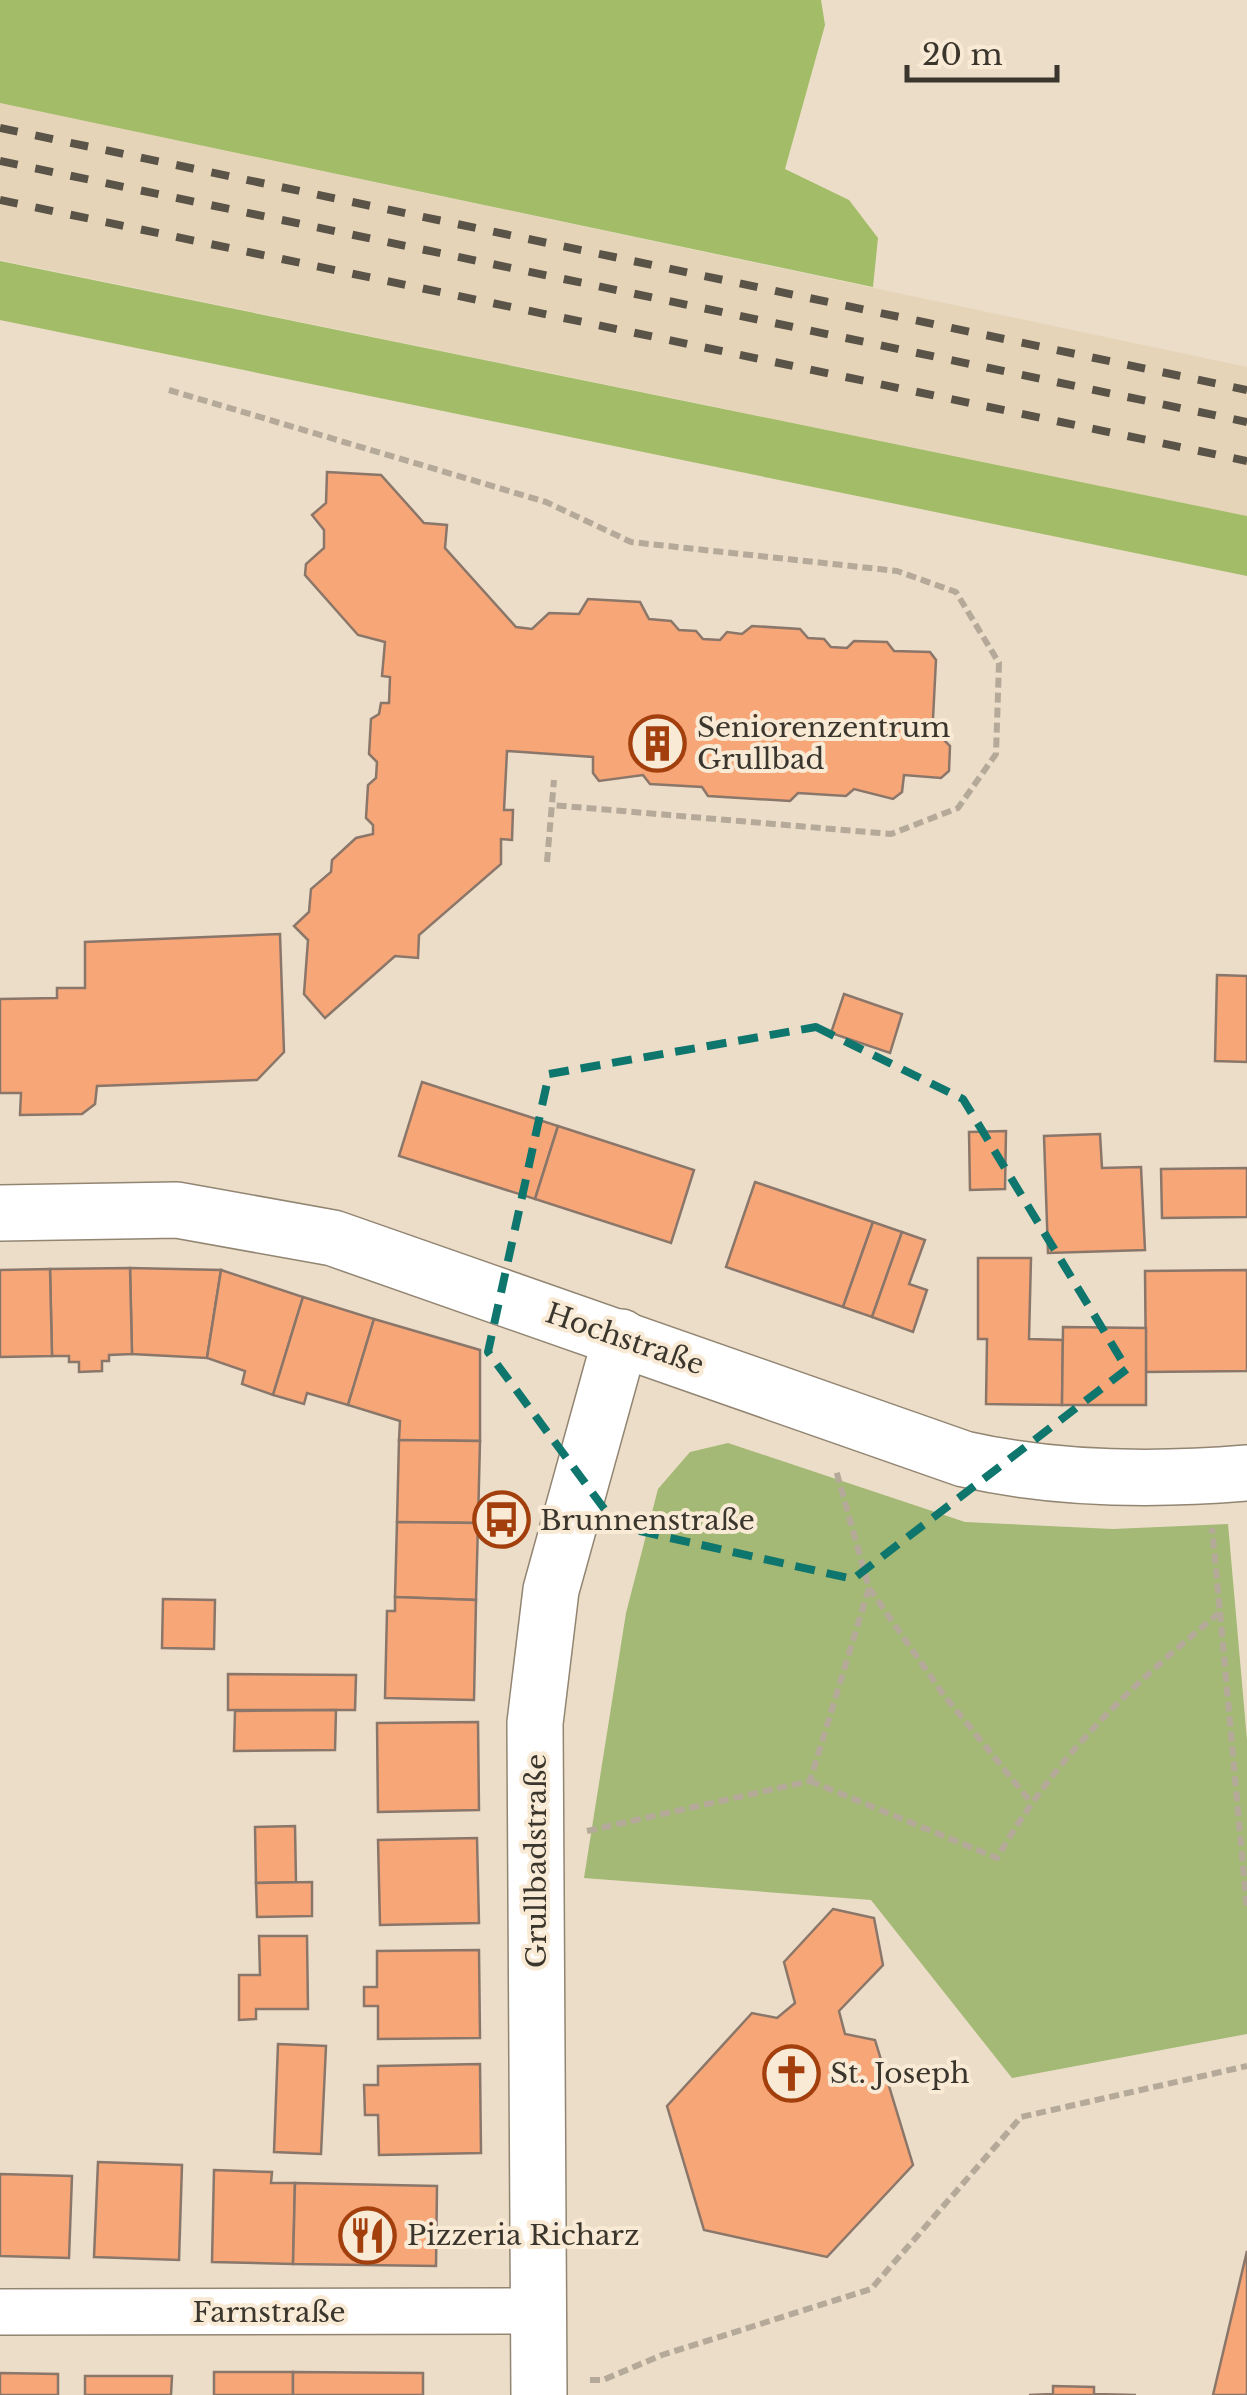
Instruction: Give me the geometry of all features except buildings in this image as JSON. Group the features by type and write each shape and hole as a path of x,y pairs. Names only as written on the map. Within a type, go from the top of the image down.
{"street":[{"name":"Hochstraße","path":"0,1213 178,1210 333,1238 964,1459 1031,1474 1227,1475"},
{"name":"Grullbadstraße","path":"539,2387 535,1723 551,1590 620,1337"},
{"name":"Farnstraße","path":"0,2312 537,2312"}],"path":[{"path":"169,390 546,502 631,542 897,571 956,592 999,662 996,754 958,808 892,834 552,805"},
{"path":"547,862 554,780"},
{"path":"851,1418 835,1466 869,1588 942,1694 1030,1802"},
{"path":"1227,1475 1220,1612 1247,1911"},
{"path":"810,1781 869,1588"},
{"path":"536,1838 621,1827 810,1781 998,1858 1030,1802 1123,1693 1220,1612"},
{"path":"539,2387 603,2380 662,2354 871,2290 1021,2116 1247,2066"}],"highlighted area":[{"path":"816,1027 963,1099 1127,1369 853,1579 617,1526 488,1352 549,1074"}],"shaded area":[{"path":"0,103 1247,367 1247,516 0,260"}],"green space":[{"path":"0,0 821,0 825,25 785,169 849,200 878,238 873,287 0,103"},
{"path":"0,261 1247,516 1247,576 0,320"},
{"path":"728,1443 965,1522 1113,1529 1228,1524 1247,1740 1247,2034 1012,2078 871,1900 584,1878 626,1613 658,1489 690,1452"}],"railway":[{"path":"0,128 1247,390"},
{"path":"0,161 1247,422"},
{"path":"0,200 1247,461"}],"place":[{"name":"Seniorenzentrum Grullbad","path":"658,743"},
{"name":"Brunnenstraße","path":"501,1520"},
{"name":"St. Joseph","path":"791,2073"},
{"name":"Pizzeria Richarz","path":"368,2235"}]}
